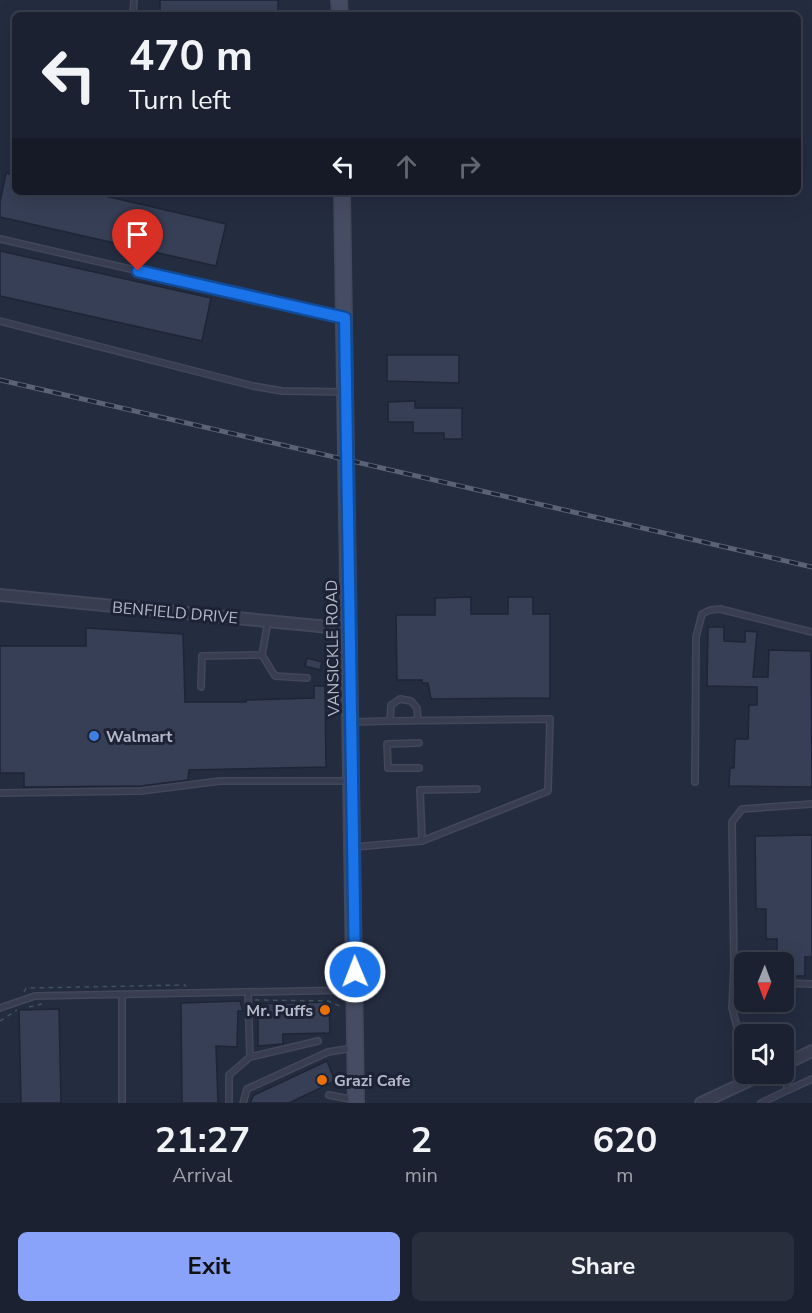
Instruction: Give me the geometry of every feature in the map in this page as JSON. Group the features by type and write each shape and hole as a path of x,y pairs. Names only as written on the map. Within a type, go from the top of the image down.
{"street":[{"name":"VANSICKLE ROAD","path":"342,195 353,781 356,1102"},
{"name":"BENFIELD DRIVE","path":"0,595 350,629"},
{"path":"794,1060 812,1051"},
{"path":"701,1103 740,1084"}],"lane":[{"path":"0,239 345,318"},
{"path":"0,321 252,386 282,391 346,392"},
{"path":"695,782 696,637 698,622 702,614 720,609 812,632"},
{"path":"268,621 262,655 275,676 307,678"},
{"path":"201,687 202,656 262,655"},
{"path":"390,721 391,705 400,699 411,701 417,708 418,720"},
{"path":"352,722 550,719 548,791 422,841 353,848"},
{"path":"418,743 387,744 388,768 419,768"},
{"path":"0,793 141,791 220,781 353,781"},
{"path":"422,841 420,790 477,789"},
{"path":"736,1024 732,1008 734,981 732,822 742,809 812,804"},
{"path":"794,983 812,984"},
{"path":"0,1008 35,996 355,990"},
{"path":"248,992 250,1057"},
{"path":"122,995 122,1103"},
{"path":"229,1103 229,1075 250,1057 318,1041"},
{"path":"243,1103 247,1089 328,1052 355,1047"},
{"path":"761,1103 812,1079"},
{"path":"786,1084 788,1090"},
{"path":"329,1095 356,1102"}],"building":[{"path":"160,0 278,0 278,12 160,12"},
{"path":"6,173 12,174 12,195 101,195 226,224 216,266 0,217 0,202"},
{"path":"0,251 211,298 202,341 0,296"},
{"path":"387,355 459,355 459,383 387,381"},
{"path":"415,401 415,408 462,408 462,439 444,439 444,433 413,433 413,422 388,422 388,402"},
{"path":"471,597 471,614 508,614 508,597 533,597 533,614 550,614 550,698 431,699 428,683 422,683 422,680 397,680 396,615 435,615 435,598"},
{"path":"708,627 724,627 724,641 745,642 745,631 757,632 753,677 768,677 769,650 811,651 812,787 729,786 730,768 734,768 735,739 748,739 749,705 757,705 757,687 707,686"},
{"name":"Walmart","path":"86,628 183,634 185,702 246,702 246,700 314,698 314,686 325,686 326,767 189,770 188,780 141,786 24,787 24,773 0,773 0,646 86,646"},
{"path":"307,658 322,662 320,670 305,666"},
{"path":"812,835 812,957 805,957 805,976 794,976 794,952 777,952 777,939 766,939 766,909 756,909 755,836"},
{"path":"240,1001 243,1011 238,1011 237,1047 216,1046 218,1103 182,1103 181,1003"},
{"path":"329,1002 330,1033 283,1034 283,1044 258,1046 258,1004"},
{"path":"59,1009 61,1103 21,1103 19,1010"},
{"path":"327,1061 335,1081 289,1103 250,1103 254,1095"}],"railway":[{"path":"0,380 812,567"}],"place":[{"name":"Walmart","path":"94,736"},
{"name":"Mr. Puffs","path":"325,1010"},
{"name":"Grazi Cafe","path":"322,1080"}],"route":[{"path":"138,271 345,318 355,972"}]}
